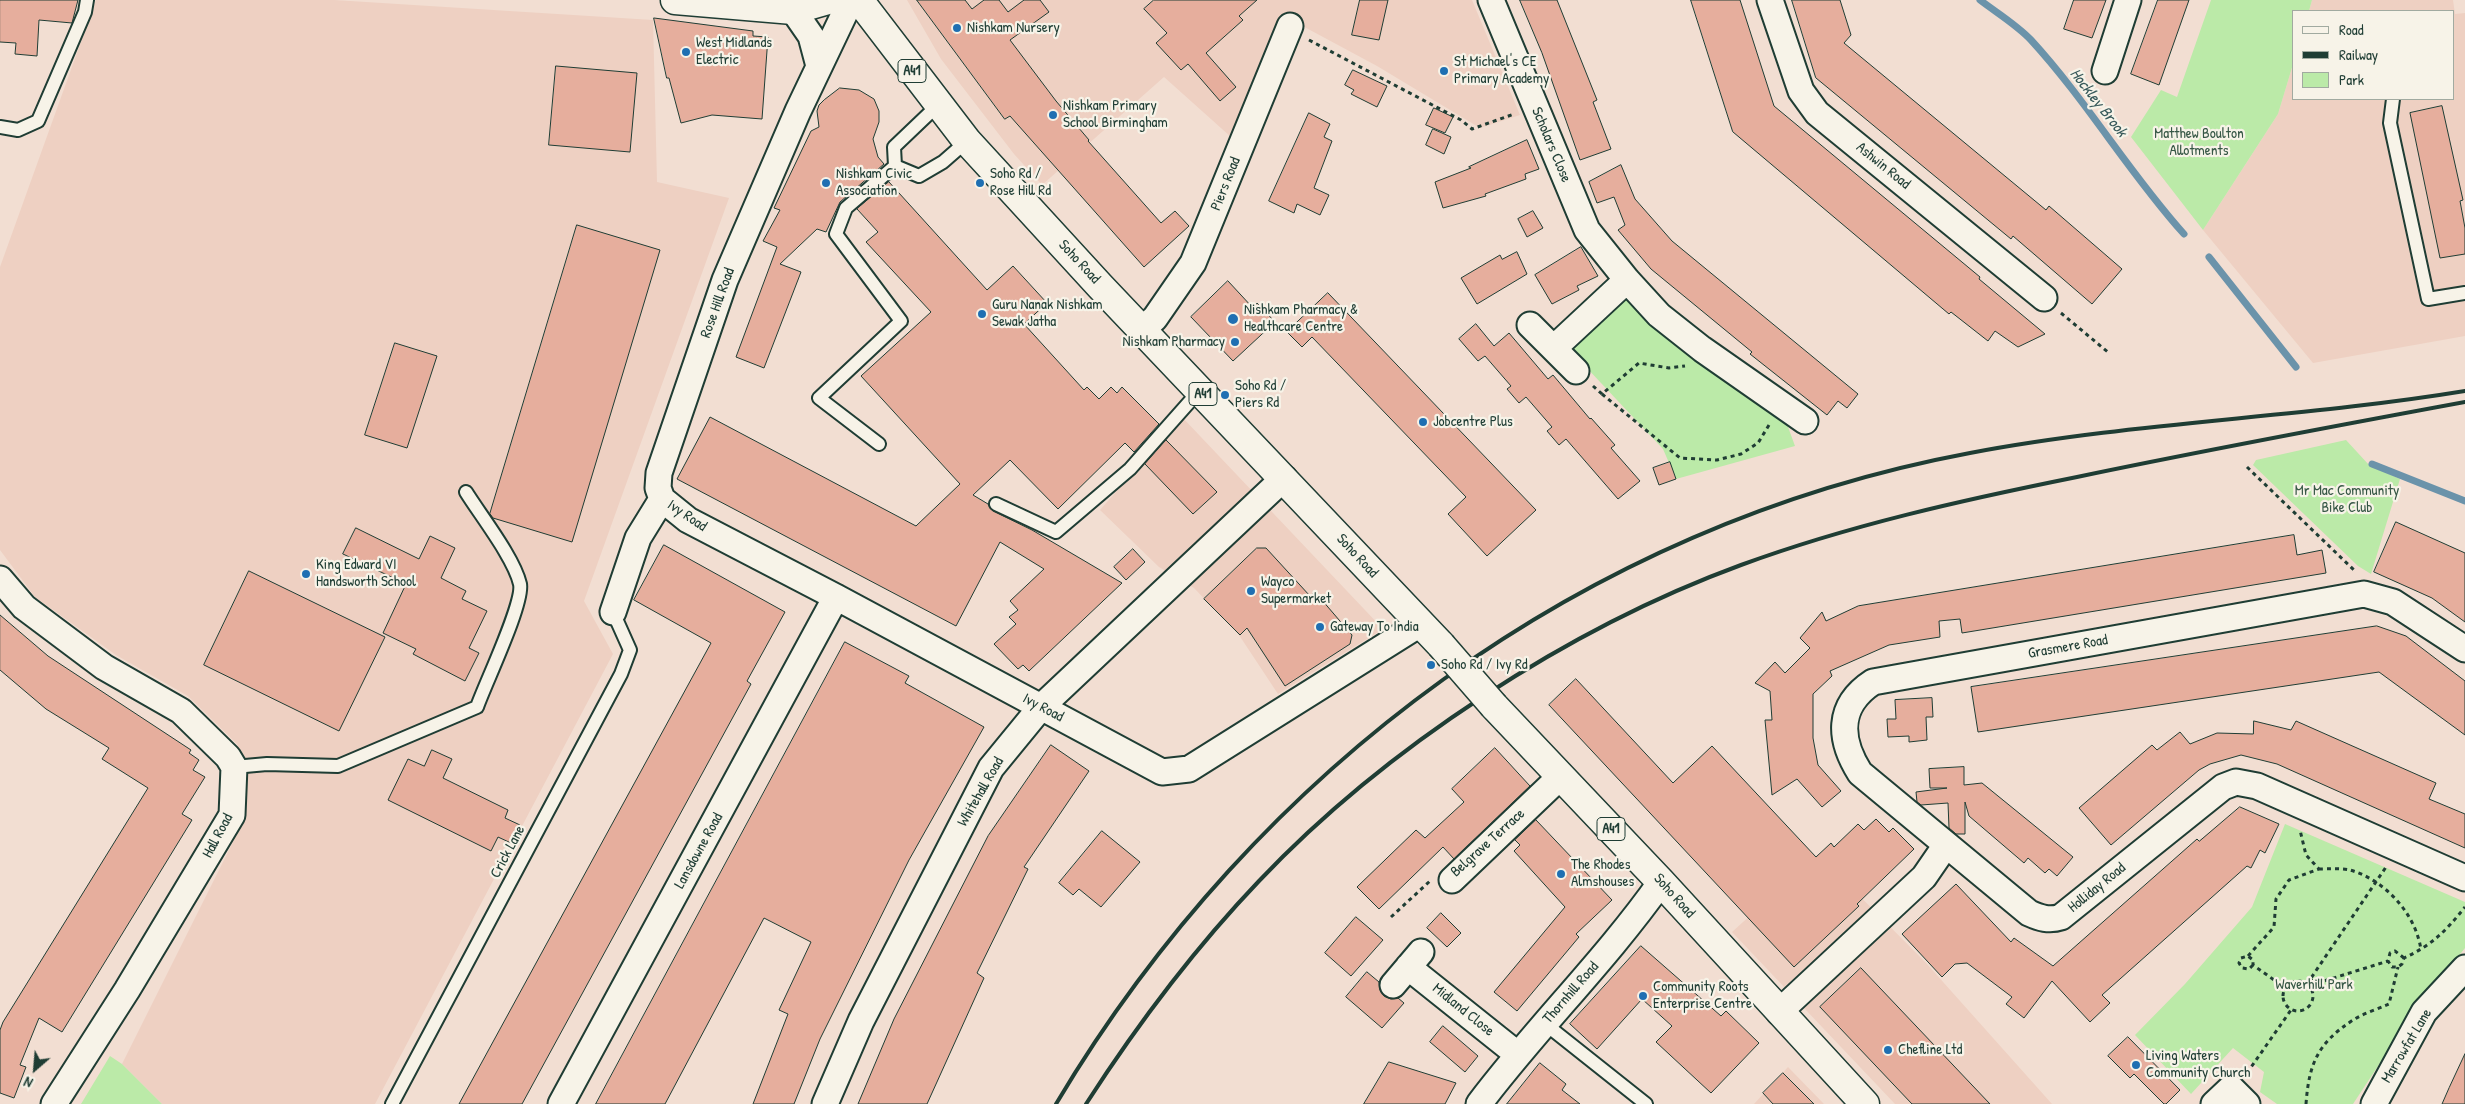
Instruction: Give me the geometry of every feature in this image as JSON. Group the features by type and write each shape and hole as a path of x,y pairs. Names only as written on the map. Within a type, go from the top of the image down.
{"main road":[{"path":"674,0 793,10 828,0"},
{"name":"Soho Road","path":"859,0 967,141 1142,330 1441,645 1494,706 1661,882 1865,1104"}],"street":[{"name":"Rose Hill Road","path":"662,499 658,488 659,473 724,280 819,66 851,0"},
{"name":"Scholars Close","path":"1491,0 1587,230 1627,280 1659,315 1702,349 1805,421"},
{"name":"Ashwin Road","path":"1770,0 1801,91 1817,113 2044,298"},
{"path":"2105,71 2128,0"},
{"path":"793,10 811,36 819,66"},
{"name":"Piers Road","path":"1142,330 1155,318 1193,263 1290,26"},
{"path":"1554,348 1627,280"},
{"path":"1530,325 1576,371"},
{"name":"Whitehall Road","path":"825,1104 861,1021 991,768 1041,707 1284,478"},
{"path":"613,612 638,538 662,499"},
{"name":"Ivy Road","path":"662,499 688,520 1162,772 1189,769 1420,624"},
{"path":"0,579 24,606 104,667 181,711 228,757 234,767"},
{"name":"Grasmere Road","path":"1946,845 1860,773 1849,756 1844,736 1845,720 1852,700 1860,690 1873,682 2364,594 2393,602 2465,649"},
{"name":"Lansdowne Road","path":"561,1104 836,597"},
{"name":"Hall Road","path":"54,1104 127,990 232,815 234,767"},
{"name":"Belgrave Terrace","path":"1452,880 1561,776"},
{"name":"Holliday Road","path":"1946,845 2029,913 2052,920 2061,917 2074,907 2223,787 2236,782 2258,786 2465,878"},
{"path":"1779,1012 1924,877 1946,845"},
{"name":"Thornhill Road","path":"1480,1104 1517,1054 1621,936 1661,882"},
{"name":"Midland Close","path":"1407,968 1517,1054"},
{"name":"Marrowfat Lane","path":"2374,1104 2424,1012 2465,968"},
{"path":"2214,1104 2231,1088 2241,1098"}],"lane":[{"path":"0,127 18,130 38,121 88,0"},
{"path":"2393,100 2390,123 2428,299 2465,293"},
{"path":"895,166 894,147 938,105"},
{"path":"895,166 919,176 942,162 967,141"},
{"path":"879,444 819,398 901,321 836,234 846,208 895,166"},
{"path":"996,504 1056,532 1130,469 1200,390"},
{"path":"234,767 267,764 338,766 477,707 516,607 520,585 511,563 466,492"},
{"name":"Crick Lane","path":"392,1104 620,674 630,650 613,612"},
{"path":"1544,1023 1646,1104"}],"path":[{"path":"1290,26 1319,47 1461,120 1472,129 1535,105"},
{"path":"2044,298 2109,354"},
{"path":"1602,394 1639,363 1669,368 1692,365 1702,349"},
{"path":"1576,371 1680,458 1717,460 1741,454 1758,443 1769,427 1768,420"},
{"path":"2247,467 2361,576"},
{"path":"2302,806 2299,836 2306,855 2319,869"},
{"path":"2308,982 2399,848"},
{"path":"2253,965 2249,969 2242,968 2239,963 2241,958 2248,956 2274,927 2276,899 2289,880 2319,869 2349,870 2375,882 2400,903 2412,920 2419,936 2421,950"},
{"name":"Belgrave Terrace","path":"1390,917 1438,874 1452,880"},
{"path":"2306,1104 2308,1075 2318,1051 2355,1019 2389,1004 2398,967 2402,964 2404,958 2421,950 2442,936 2465,907"},
{"path":"2398,967 2392,967 2388,961 2390,953 2396,951 2404,958"},
{"path":"2248,956 2253,960 2253,965 2284,987"},
{"path":"2284,987 2292,981 2324,981 2388,961"},
{"path":"2284,987 2284,1002 2291,1010 2303,1012 2313,1003 2313,993 2308,982"},
{"path":"2241,1098 2291,1010"}],"shaded area":[{"name":"King Edward VI Handsworth School","path":"96,0 334,0 653,20 657,182 729,198 584,601 613,654 375,1104 162,1104 122,1064 242,824 247,780 237,744 188,696 116,655 35,597 0,550 0,267"},
{"path":"907,0 1472,0 1520,115 1480,128 1377,66 1284,16 1231,137 1164,77 1042,185 1014,154 941,59"},
{"path":"2312,0 2453,0 2454,10 2309,10"},
{"path":"2465,13 2465,336 2313,363 2203,230 2278,114 2292,68 2292,100 2455,100 2455,14"},
{"path":"1182,417 1383,629 1278,694 1239,635 1194,588 1159,567 1100,510"},
{"path":"1818,854 1927,964 2052,1104 1895,1104 1732,932"},
{"path":"1788,1067 1824,1104 1754,1104"}],"green space":[{"name":"Matthew Boulton Allotments","path":"2211,0 2312,0 2309,10 2292,10 2292,68 2278,114 2203,230 2131,137 2161,90 2177,97"},
{"path":"1625,298 1784,416 1795,446 1676,479 1663,449 1570,350"},
{"name":"Mr Mac Community Bike Club","path":"2346,440 2369,465 2400,479 2371,574 2358,566 2253,465 2256,460"},
{"name":"Waverhill Park","path":"2285,824 2465,902 2465,948 2413,1013 2353,1104 2277,1104 2260,1092 2264,1072 2233,1048 2191,1094 2135,1035 2185,984 2252,907"},
{"path":"110,1056 122,1064 162,1104 81,1104"}],"building":[{"path":"0,0 78,0 72,23 39,20 37,56 15,54 16,43 0,42"},
{"path":"917,0 965,0 972,9 984,0 999,0 1008,12 1024,0 1040,0 1049,12 1010,40 1088,141 1161,223 1175,211 1189,226 1144,267 1010,116 1005,119"},
{"path":"1154,0 1257,0 1239,16 1243,20 1206,53 1236,87 1220,101 1188,64 1181,70 1156,43 1167,33 1144,9"},
{"path":"1360,0 1388,0 1379,40 1352,35"},
{"path":"1520,0 1557,0 1597,100 1593,102 1611,149 1580,160 1542,53"},
{"path":"1691,0 1740,0 1774,106 1980,277 1979,279 2045,334 2018,347 1995,331 1988,341 1951,312 1949,314 1733,132"},
{"path":"1792,0 1840,0 1851,35 1844,43 2046,210 2049,206 2122,269 2092,304 2013,236 2011,239 1816,78"},
{"path":"2074,0 2106,0 2092,38 2064,29"},
{"path":"2158,0 2189,0 2159,85 2131,74"},
{"path":"654,18 753,31 753,36 768,37 762,119 712,115 681,123 669,78 667,78"},
{"path":"556,66 637,73 630,152 549,145"},
{"path":"1353,70 1387,86 1377,107 1351,94 1354,90 1345,85"},
{"name":"Nishkam Civic Association","path":"840,88 859,90 874,99 879,111 879,122 873,139 878,157 884,164 840,202 826,232 817,229 780,264 801,272 764,368 736,357 777,247 763,241 780,210 774,208 811,131 819,127 817,111 819,105"},
{"path":"2442,106 2463,200 2460,201 2465,228 2465,254 2440,258 2410,113"},
{"path":"1434,108 1453,117 1445,133 1426,125"},
{"path":"1309,113 1330,124 1324,137 1332,141 1314,188 1329,195 1320,215 1297,204 1294,213 1269,201"},
{"path":"1433,129 1451,137 1444,154 1426,145"},
{"path":"1527,140 1539,169 1525,174 1526,179 1485,194 1486,196 1443,208 1435,182 1471,168 1469,167"},
{"path":"1621,165 1635,199 1672,241 1858,394 1847,408 1838,401 1827,415 1750,354 1752,352 1651,269 1618,230 1625,225 1614,197 1597,203 1589,182"},
{"path":"889,182 987,290 1013,266 1047,303 1024,324 1084,390 1087,387 1099,399 1111,387 1117,393 1122,387 1159,424 1134,452 1125,443 1058,509 1010,460 973,495 988,504 993,511 1032,530 1122,583 1029,671 1023,665 1018,669 994,644 1016,624 1009,617 1018,610 1010,601 1044,569 1000,542 956,626 677,479 710,417 916,526 960,484 861,376 931,312 866,242 878,232 857,209"},
{"path":"1533,211 1543,228 1527,237 1518,219"},
{"path":"577,225 660,250 572,542 493,518 490,514"},
{"path":"1581,247 1598,276 1577,286 1579,290 1552,304 1535,275"},
{"path":"1517,252 1527,274 1477,304 1461,278 1500,255 1502,259"},
{"name":"Nishkam Pharmacy & Healthcare Centre","path":"1228,281 1253,308 1257,303 1275,322 1233,361 1191,317"},
{"name":"Jobcentre Plus","path":"1328,293 1536,510 1487,556 1448,514 1466,497 1312,337 1302,347 1287,332"},
{"path":"1476,324 1494,346 1509,333 1548,379 1553,375 1615,445 1611,448 1640,481 1618,499 1566,439 1559,445 1547,431 1552,427 1526,397 1519,403 1507,389 1511,386 1485,356 1478,361 1459,339"},
{"path":"395,343 437,356 407,448 365,435"},
{"path":"1166,440 1217,492 1193,514 1145,464"},
{"path":"1670,462 1676,479 1659,485 1653,468"},
{"path":"2396,522 2465,553 2465,622 2432,598 2374,572"},
{"path":"356,528 419,559 430,536 455,548 441,578 466,591 462,599 487,611 469,648 479,653 465,681 413,654 416,649 383,633 406,584 343,554"},
{"path":"2294,535 2297,555 2322,550 2326,573 1962,633 1960,619 1939,621 1940,637 1889,645 1830,671 1832,676 1813,694 1813,738 1818,765 1841,791 1822,807 1797,779 1772,795 1765,720 1772,720 1770,691 1755,683 1775,662 1785,673 1810,648 1800,638 1822,612 1826,621 1858,606"},
{"path":"664,545 785,612 747,681 751,684 522,1104 459,1104 711,643 634,600"},
{"path":"1257,548 1266,548 1310,596 1315,592 1352,635 1350,644 1285,686 1247,628 1240,635 1204,599"},
{"path":"1133,549 1145,562 1126,580 1114,567"},
{"path":"249,571 385,637 339,731 204,665"},
{"path":"0,615 48,656 191,750 189,753 199,760 193,770 205,777 182,814 192,820 62,1032 39,1018 20,1065 26,1067 14,1098 0,1093 0,1030 3,1022 148,788 102,759 109,748 46,709 0,670"},
{"path":"2377,626 2406,636 2465,681 2465,735 2379,672 1978,732 1971,687"},
{"path":"845,642 909,676 905,683 984,727 909,860 820,1039 794,1104 753,1104 788,1014 779,1010 811,942 764,918 665,1104 596,1104"},
{"path":"1576,679 1673,783 1712,746 1816,857 1831,843 1834,847 1858,824 1864,830 1876,819 1889,832 1893,828 1914,849 1857,904 1859,906 1794,967 1549,705"},
{"path":"1932,698 1933,717 1926,717 1927,740 1909,742 1909,736 1888,737 1887,719 1896,719 1895,700"},
{"path":"2254,721 2291,730 2296,721 2436,783 2429,799 2465,814 2465,848 2277,764 2241,755 2210,764 2199,770 2111,845 2079,808 2152,745 2157,750 2180,732 2190,744 2217,733 2253,734"},
{"path":"1051,745 1089,771 1024,867 1028,869 977,973 984,978 927,1104 858,1104 894,1019 988,836"},
{"path":"1495,748 1530,786 1454,859 1443,847 1379,909 1357,887 1416,830 1425,838 1464,802 1452,789"},
{"path":"432,750 452,759 443,778 508,810 505,818 520,825 511,843 498,837 491,851 388,800 408,759 424,766"},
{"path":"1964,767 1964,785 1982,783 2073,857 2057,876 2049,869 2045,873 2028,858 2024,863 1969,816 1965,802 1965,834 1956,834 1949,828 1948,803 1921,805 1917,802 1916,792 1947,788 1930,788 1929,769"},
{"path":"2240,807 2279,824 2265,853 2260,850 2251,868 2247,866 2102,995 2110,1003 2090,1022 2052,981 2024,1018 2006,1004 2012,997 1967,963 1955,964 1942,977 1902,934 1956,884 2011,942 2014,938 2053,966 2197,839 2199,841"},
{"path":"1536,820 1612,900 1576,934 1579,937 1517,1011 1494,992 1565,907 1514,851 1520,845 1515,840"},
{"path":"1102,831 1140,862 1101,907 1079,889 1073,895 1059,883"},
{"path":"1441,913 1461,933 1447,947 1427,928"},
{"path":"1356,917 1383,940 1351,976 1325,953"},
{"path":"1641,946 1721,1016 1726,1011 1759,1043 1711,1093 1656,1042 1672,1026 1642,999 1597,1049 1570,1024"},
{"path":"1861,968 1990,1104 1912,1104 1820,1007"},
{"path":"1367,972 1379,982 1380,990 1384,996 1391,999 1398,998 1404,1003 1382,1028 1346,997"},
{"path":"1443,1026 1478,1056 1465,1072 1430,1042"},
{"name":"Living Waters Community Church","path":"2128,1037 2180,1090 2166,1104 2134,1074 2130,1078 2108,1056"},
{"path":"2465,1054 2465,1104 2442,1104 2449,1088"},
{"path":"1389,1062 1456,1083 1445,1104 1364,1104"},
{"path":"1540,1063 1566,1084 1562,1090 1580,1104 1507,1104"},
{"path":"1783,1073 1814,1104 1773,1104 1763,1093"}],"waterway":[{"name":"Hockley Brook","path":"1980,0 2031,40 2071,87 2145,187 2184,234"},
{"name":"Hockley Brook","path":"2209,257 2296,367"},
{"name":"Hockley Brook","path":"2372,464 2465,501"}],"railway":[{"path":"1056,1104 1137,983 1229,871 1331,769 1443,679 1564,602 1692,538 1828,488 1970,453 2093,434 2341,408 2465,391"},
{"path":"1086,1104 1125,1045 1189,961 1259,881 1309,832 1363,784 1422,739 1483,697 1546,658 1611,622 1676,591 1741,565 1823,538 1907,515 2125,467 2465,402"}],"place":[{"name":"Nishkam Nursery","path":"957,28"},
{"name":"West Midlands Electric","path":"686,52"},
{"name":"St Michael's CE Primary Academy","path":"1444,71"},
{"name":"Nishkam Primary School Birmingham","path":"1053,115"},
{"name":"Nishkam Civic Association","path":"826,183"},
{"name":"Soho Rd / Rose Hill Rd","path":"980,183"},
{"name":"Guru Nanak Nishkam Sewak Jatha","path":"982,314"},
{"name":"Nishkam Pharmacy & Healthcare Centre","path":"1233,319"},
{"name":"Nishkam Pharmacy","path":"1235,342"},
{"name":"Soho Rd / Piers Rd","path":"1225,395"},
{"name":"Jobcentre Plus","path":"1423,422"},
{"name":"King Edward VI Handsworth School","path":"306,574"},
{"name":"Wayco Supermarket","path":"1251,591"},
{"name":"Gateway To India","path":"1320,627"},
{"name":"Soho Rd / Ivy Rd","path":"1431,665"},
{"name":"The Rhodes Almshouses","path":"1561,874"},
{"name":"Community Roots Enterprise Centre","path":"1643,996"},
{"name":"Chefline Ltd","path":"1888,1050"},
{"name":"Living Waters Community Church","path":"2136,1065"}]}
